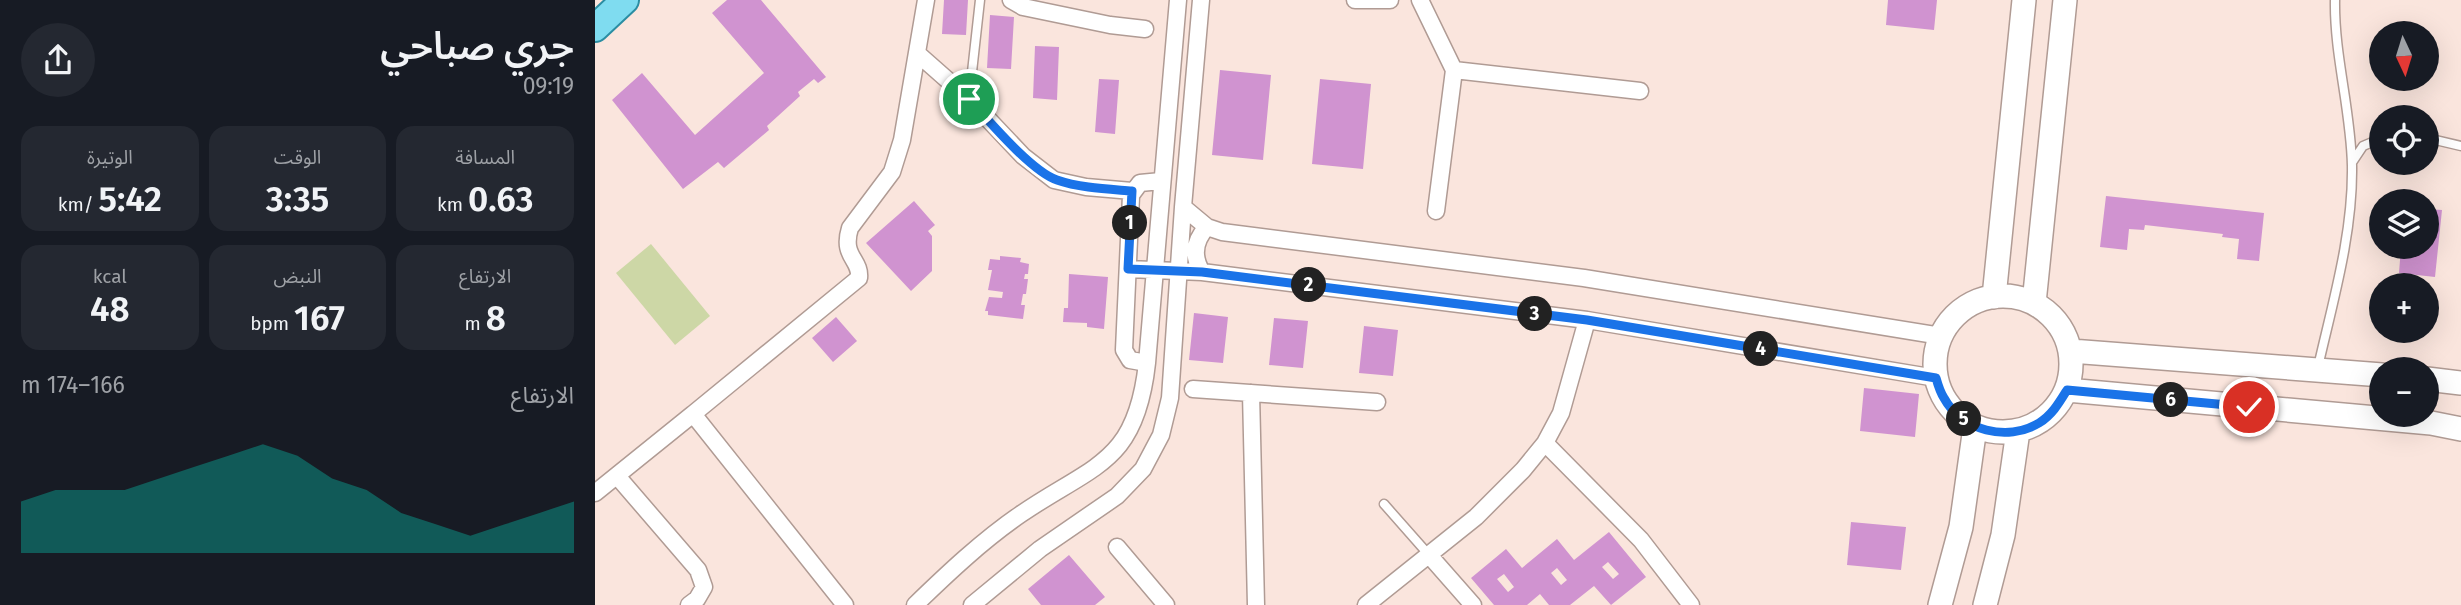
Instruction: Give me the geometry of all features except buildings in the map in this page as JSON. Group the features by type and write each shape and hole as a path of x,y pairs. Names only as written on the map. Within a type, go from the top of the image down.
{"main road":[{"path":"595,28 625,0"}],"street":[{"path":"595,492 859,278 860,272 848,247 850,228 892,172 902,140 926,0"},
{"path":"1011,0 1023,7 1110,25 1145,29"},
{"path":"915,605 1020,514 1092,471 1107,459 1120,445 1139,412 1147,363 1178,0"},
{"path":"972,605 1040,549 1117,496 1143,469 1157,444 1167,416 1201,0"},
{"path":"1355,0 1390,0"},
{"path":"1420,0 1454,70 1436,211"},
{"path":"1994,297 2024,0"},
{"path":"2034,303 2065,0"},
{"path":"1176,22 1199,23"},
{"path":"918,54 969,99 1023,156 1054,180 1086,187 1132,191"},
{"path":"1454,70 1640,91"},
{"path":"1147,363 1130,360 1124,353 1132,191 1140,183 1161,181"},
{"path":"1183,207 1207,227 1222,232 1584,278 1941,335"},
{"path":"1202,272 1195,248 1197,240 1207,227"},
{"path":"1128,269 1202,272 1587,320 1936,378"},
{"path":"1994,297 2021,298 2034,303 2051,315 2064,332 2071,351 2067,390 2055,409 2038,423 2018,431 1996,432 1975,427 1957,415 1944,399 1936,378 1935,358 1941,335 1953,318 1972,303 1994,297"},
{"path":"1367,605 1476,517 1523,470 1545,443 1561,413 1587,320"},
{"path":"2071,351 2369,373"},
{"path":"2439,380 2461,383"},
{"path":"1193,389 1377,402"},
{"path":"2067,390 2461,429"},
{"path":"1251,393 1256,605"},
{"path":"693,414 845,605"},
{"path":"1940,605 1961,527 1975,427"},
{"path":"1985,605 2003,535 2018,431"},
{"path":"1545,443 1641,540 1691,605"},
{"path":"617,475 698,570 704,587 697,599 689,605"},
{"path":"1117,547 1164,604"},
{"path":"1429,555 1473,605"}],"lane":[{"path":"969,99 980,0"},
{"path":"2317,369 2348,233 2352,164 2335,0"},
{"path":"2439,141 2461,146"},
{"path":"2352,164 2363,146 2369,143"},
{"path":"1384,504 1429,555"}],"green space":[{"path":"651,244 710,316 675,345 616,273"}],"route":[{"path":"969,99 1023,156 1054,180 1086,187 1132,191 1128,269 1202,272 1587,320 1936,378 1944,399 1957,415 1975,427 1996,432 2018,431 2038,423 2055,409 2067,390 2249,407"}]}
